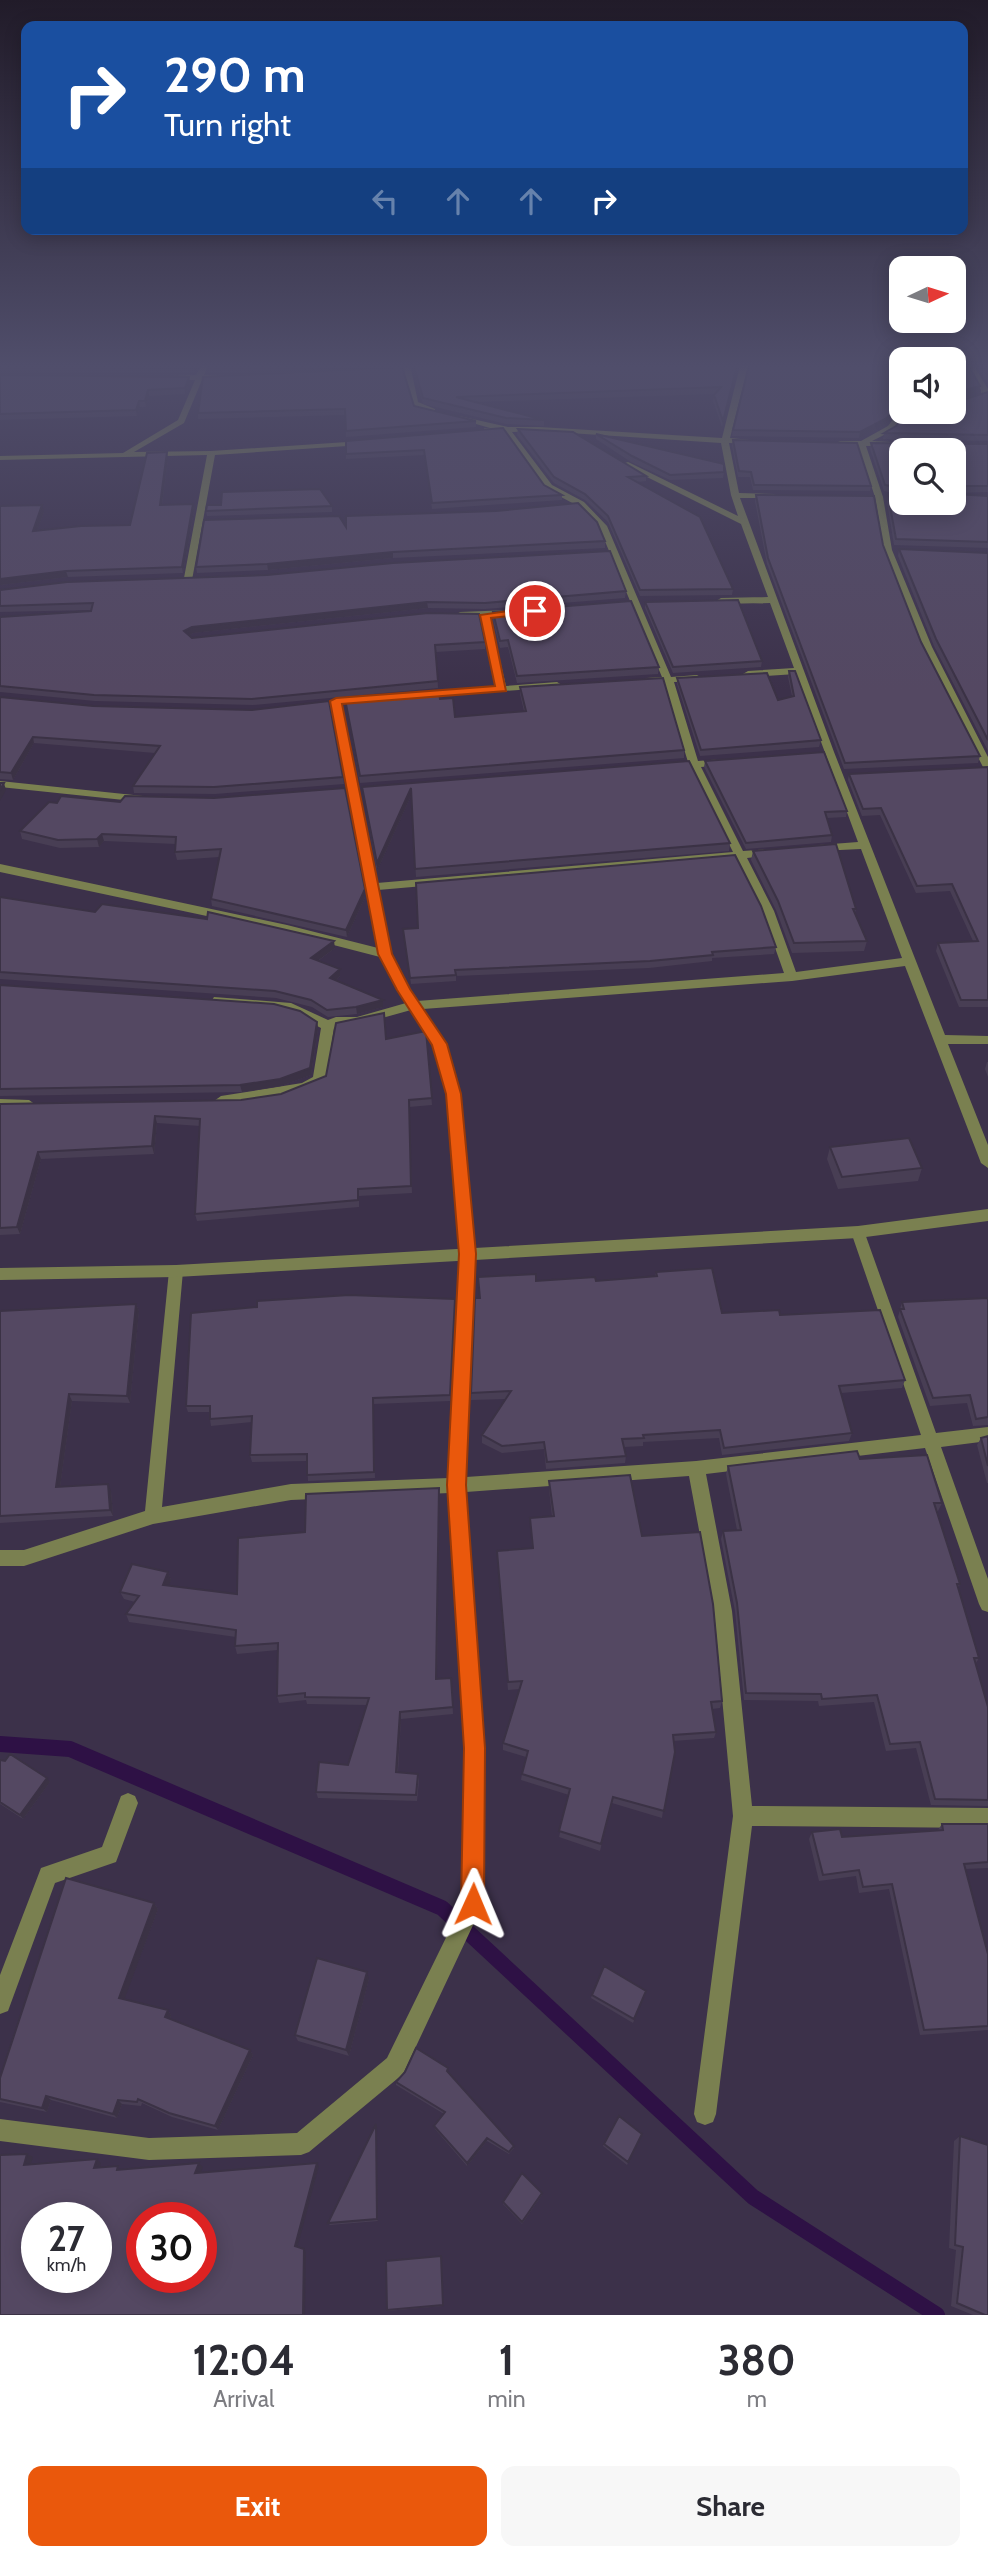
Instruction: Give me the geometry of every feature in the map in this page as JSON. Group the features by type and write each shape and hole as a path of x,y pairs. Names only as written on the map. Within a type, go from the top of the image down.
{"street":[{"path":"202,578 184,579 199,522 207,474"},
{"path":"539,474 549,487 582,504 603,526 668,680 694,764 768,911 792,977"},
{"path":"646,474 746,523"},
{"path":"731,474 735,495 799,671 823,753 838,775 988,1163"},
{"path":"871,474 879,497 888,550 927,647 988,768 974,769"},
{"path":"735,495 788,496"},
{"path":"866,497 889,497"},
{"path":"557,506 582,504"},
{"path":"199,522 212,522"},
{"path":"888,550 901,551"},
{"path":"600,553 614,552"},
{"path":"710,601 774,600"},
{"path":"620,603 646,602"},
{"path":"451,614 485,615 526,611"},
{"path":"485,615 502,689"},
{"path":"733,676 799,671"},
{"path":"640,682 707,677"},
{"path":"406,696 572,685"},
{"path":"0,2130 149,2149 301,2144 395,2066 473,1904 475,1748 457,1485 467,1254 454,1094 439,1044 385,954 351,788 342,701 322,703"},
{"path":"657,767 732,762"},
{"path":"838,775 852,775"},
{"path":"0,784 150,799"},
{"path":"338,789 365,787"},
{"path":"808,849 864,845"},
{"path":"372,887 780,851"},
{"path":"0,869 298,932 385,954"},
{"path":"328,1026 337,1021 357,1021 415,1005 792,977 909,961"},
{"path":"209,1000 291,1007 328,1026"},
{"path":"208,1101 233,1101 305,1087 319,1080 328,1026"},
{"path":"940,1039 988,1040"},
{"path":"0,1104 47,1105"},
{"path":"0,1274 176,1271 858,1232 988,1215"},
{"path":"858,1232 988,1604"},
{"path":"153,1516 176,1271"},
{"path":"0,1558 23,1559 153,1516 290,1492 457,1485 695,1468 988,1434"},
{"path":"695,1468 723,1611 743,1816 705,2114"},
{"path":"0,2003 48,1875 109,1855 128,1802"},
{"path":"743,1816 988,1818"}],"building":[{"path":"142,474 164,474 160,505 193,504 182,567 66,571 0,579 0,506 42,505 33,531 130,525"},
{"path":"428,474 536,474 544,485 562,495 432,503"},
{"path":"552,474 646,476 628,477 700,517 733,589 640,590 608,516 585,494"},
{"path":"751,474 867,474 871,486 754,485"},
{"path":"881,474 889,474 889,486 885,485"},
{"path":"966,474 988,474 988,486 966,486"},
{"path":"320,489 332,506 206,511 207,505 221,505 222,492"},
{"path":"756,495 874,496 883,545 921,642 980,756 845,763 768,558"},
{"path":"966,495 988,496 988,542 896,539 892,515 966,515"},
{"path":"578,503 597,522 605,541 393,552 267,564 196,567 204,520 339,516 346,527 346,516 496,511"},
{"path":"899,549 988,553 988,740 936,639"},
{"path":"610,551 626,591 485,603 427,602 192,627 184,631 192,638 428,613 479,614 485,642 435,645 438,681 252,699 94,695 0,686 0,617 91,611 93,603 0,606 0,590 67,582 267,575 393,563"},
{"path":"738,600 762,661 673,667 645,602"},
{"path":"631,601 659,667 517,676 508,640 500,641 493,612"},
{"path":"789,671 795,671 821,740 701,750 677,678 767,673 778,700 794,696"},
{"path":"663,678 684,750 360,776 345,699 439,693 440,699 453,698 455,717 526,711 520,687"},
{"path":"0,697 93,706 252,710 329,701 343,777 214,787 133,786 160,746 33,737 11,773 0,772"},
{"path":"824,752 847,811 825,812 832,835 746,843 705,761"},
{"path":"689,761 730,843 415,869 411,788 377,863 362,787"},
{"path":"988,767 988,1000 961,1000 938,943 978,941 952,884 917,886 881,808 863,809 849,774"},
{"path":"345,788 365,889 346,930 211,899 221,849 175,852 176,837 102,834 97,839 58,840 20,831 49,802 57,803 61,796 120,802 125,796 214,798"},
{"path":"836,844 856,909 853,909 867,941 794,943 778,901 753,851"},
{"path":"735,855 761,906 776,947 650,961 455,970 456,975 410,978 403,929 418,928 416,883"},
{"path":"0,897 95,912 102,904 207,919 208,912 334,941 311,958 340,969 330,978 383,1000 356,1007 327,1010 311,1000 275,991 0,972"},
{"path":"0,985 274,1004 300,1011 317,1022 310,1068 280,1079 240,1085 0,1089"},
{"path":"384,1013 386,1039 426,1031 432,1098 409,1100 411,1186 358,1189 358,1200 195,1214 200,1119 155,1116 152,1146 38,1152 17,1227 0,1228 0,1104 241,1100 281,1094 326,1076 336,1023"},
{"path":"909,1138 922,1168 842,1177 830,1147"},
{"path":"712,1268 722,1313 779,1310 780,1315 880,1310 905,1380 839,1386 852,1433 724,1448 720,1430 643,1435 644,1438 622,1439 626,1456 547,1462 544,1442 502,1446 482,1435 511,1391 471,1393 475,1298 480,1298 478,1277 536,1274 536,1281 595,1277 596,1281 657,1276 656,1272"},
{"path":"349,1295 455,1299 450,1395 373,1398 374,1472 307,1475 307,1454 250,1455 252,1416 210,1419 210,1406 186,1406 191,1313 257,1307 257,1301"},
{"path":"988,1298 988,1417 976,1419 970,1395 933,1398 900,1309 904,1309 902,1302"},
{"path":"136,1304 127,1396 69,1394 56,1487 108,1484 110,1510 0,1516 0,1311"},
{"path":"988,1436 988,1466 981,1438"},
{"path":"857,1451 860,1459 927,1455 942,1503 934,1503 960,1584 957,1584 979,1658 974,1658 988,1707 988,1800 935,1799 920,1742 890,1744 877,1695 822,1699 821,1694 746,1693 737,1603 723,1531 741,1530 728,1466"},
{"path":"630,1475 642,1536 700,1532 713,1604 722,1701 711,1702 716,1732 673,1735 675,1752 664,1811 613,1797 601,1844 559,1831 570,1789 522,1774 528,1751 503,1743 522,1681 508,1682 497,1551 533,1548 530,1518 554,1516 549,1481"},
{"path":"439,1488 436,1679 451,1678 453,1707 400,1712 396,1772 418,1774 416,1795 316,1792 319,1762 348,1765 369,1698 305,1697 305,1693 277,1696 278,1643 235,1646 236,1630 126,1614 139,1596 120,1592 132,1564 168,1572 163,1585 237,1594 238,1538 305,1532 306,1494"},
{"path":"10,1754 47,1778 20,1815 0,1802 0,1760 5,1761"},
{"path":"942,1824 988,1824 988,1862 964,1864 988,1954 988,2026 924,2030 892,1884 863,1887 859,1870 823,1875 812,1832 840,1829 842,1837 943,1830"},
{"path":"66,1878 154,1903 119,1998 168,2010 165,2017 250,2050 215,2126 169,2113 138,2099 137,2102 118,2100 113,2114 46,2096 42,2108 0,2099 0,2078"},
{"path":"317,1958 367,1972 346,2050 295,2035"},
{"path":"604,1966 646,1991 634,2019 592,1995"},
{"path":"416,2048 448,2068 447,2071 514,2146 509,2152 487,2138 467,2163 434,2126 445,2112 396,2082 405,2072"},
{"path":"619,2116 642,2134 628,2162 604,2144"},
{"path":"376,2124 377,2219 328,2223"},
{"path":"960,2136 988,2145 988,2315 957,2303 963,2247 955,2245"},
{"path":"27,2154 24,2165 97,2159 94,2168 118,2166 117,2170 199,2163 195,2173 317,2163 295,2246 304,2249 303,2315 0,2315 0,2155"},
{"path":"522,2173 542,2193 522,2222 503,2202"},
{"path":"441,2256 443,2305 387,2310 386,2261"}],"waterway":[{"path":"0,1744 70,1749 442,1908 753,2197 937,2315"}],"route":[{"path":"473,1904 475,1748 457,1485 467,1254 454,1094 439,1044 404,990 385,954 340,734 336,701 502,689 485,615 535,611"}]}
